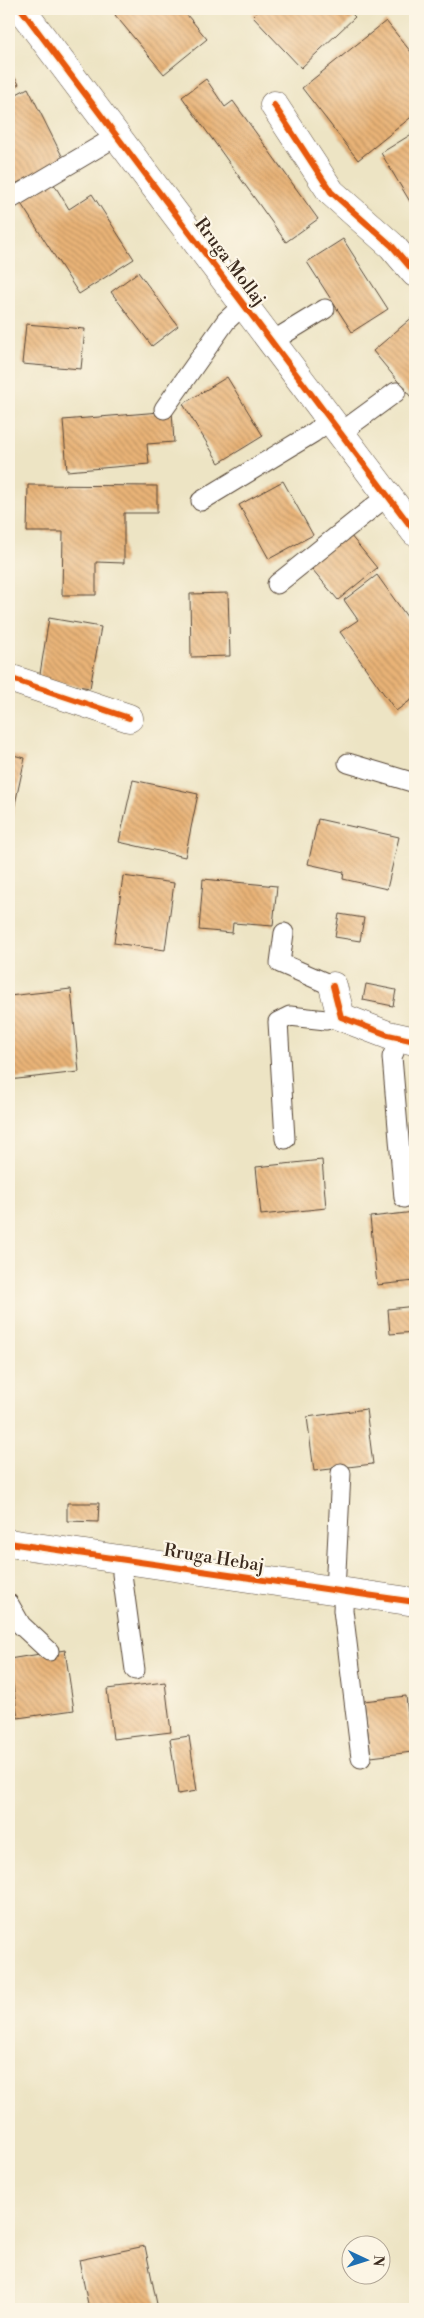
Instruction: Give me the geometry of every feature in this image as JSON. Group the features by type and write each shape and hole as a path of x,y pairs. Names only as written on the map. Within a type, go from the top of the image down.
{"street":[{"name":"Rruga Mollaj","path":"21,9 415,532"},
{"path":"274,105 332,192 392,246 415,273"},
{"path":"9,678 129,718"},
{"path":"333,986 341,1017 408,1040"},
{"name":"Rruga Hebaj","path":"9,1542 415,1602"}],"lane":[{"path":"9,200 117,136"},
{"path":"164,409 226,321 243,305"},
{"path":"271,342 325,309"},
{"path":"201,501 314,433 335,427 396,392"},
{"path":"277,584 387,496"},
{"path":"348,763 415,783"},
{"path":"284,933 280,963 333,986"},
{"path":"285,1139 278,1022 290,1016 326,1020 341,1017"},
{"path":"404,1198 392,1057 408,1040"},
{"path":"341,1473 340,1591 361,1758"},
{"path":"123,1559 122,1574 135,1670"},
{"path":"9,1604 21,1625 49,1650"}],"building":[{"path":"123,9 182,9 207,39 164,74 115,15"},
{"path":"259,9 347,9 355,17 301,68 252,16"},
{"path":"386,21 415,57 415,114 358,160 302,88"},
{"path":"9,69 19,84 9,90"},
{"path":"206,79 225,107 233,101 318,219 286,242 182,97"},
{"path":"28,88 64,160 9,187 9,98"},
{"path":"415,132 415,210 381,153"},
{"path":"52,181 69,209 92,194 134,259 79,294 20,202"},
{"path":"343,239 388,309 352,332 307,262"},
{"path":"138,272 178,326 152,346 111,292"},
{"path":"415,315 415,402 373,351"},
{"path":"26,324 85,329 81,369 22,364"},
{"path":"227,377 263,436 219,463 183,404"},
{"path":"172,411 174,442 147,444 149,464 67,471 63,420"},
{"path":"283,481 313,535 269,559 239,505"},
{"path":"28,485 157,486 157,513 124,513 124,563 96,562 96,595 62,595 63,532 27,532"},
{"path":"346,530 377,568 338,600 307,563"},
{"path":"377,575 415,628 415,697 396,711 340,632 358,620 344,600"},
{"path":"228,593 230,656 191,657 190,594"},
{"path":"49,618 101,627 90,688 39,680"},
{"path":"9,754 25,758 12,818 9,817"},
{"path":"133,780 198,794 185,857 119,842"},
{"path":"318,819 399,837 387,889 343,879 344,872 308,864"},
{"path":"123,876 174,883 165,950 114,943"},
{"path":"203,879 277,886 273,926 233,923 232,933 199,930"},
{"path":"339,914 364,918 360,941 335,937"},
{"path":"366,984 396,990 393,1006 363,1000"},
{"path":"71,989 79,1072 9,1080 9,996"},
{"path":"322,1160 326,1208 261,1215 256,1167"},
{"path":"415,1212 415,1281 377,1285 370,1217"},
{"path":"415,1306 415,1332 390,1334 388,1309"},
{"path":"366,1409 373,1464 314,1471 307,1417"},
{"path":"67,1503 99,1503 98,1522 67,1521"},
{"path":"65,1650 74,1710 18,1718 9,1659"},
{"path":"165,1682 171,1732 113,1739 107,1689"},
{"path":"406,1696 412,1752 371,1757 364,1701"},
{"path":"189,1736 197,1791 178,1794 170,1739"},
{"path":"145,2246 158,2309 89,2309 79,2260"}],"cycle path":[{"path":"21,9 415,532"},
{"path":"274,105 331,192 392,246 415,273"},
{"path":"9,678 129,718"},
{"path":"333,986 341,1017 388,1035 415,1041"},
{"path":"9,1543 415,1602"}]}
